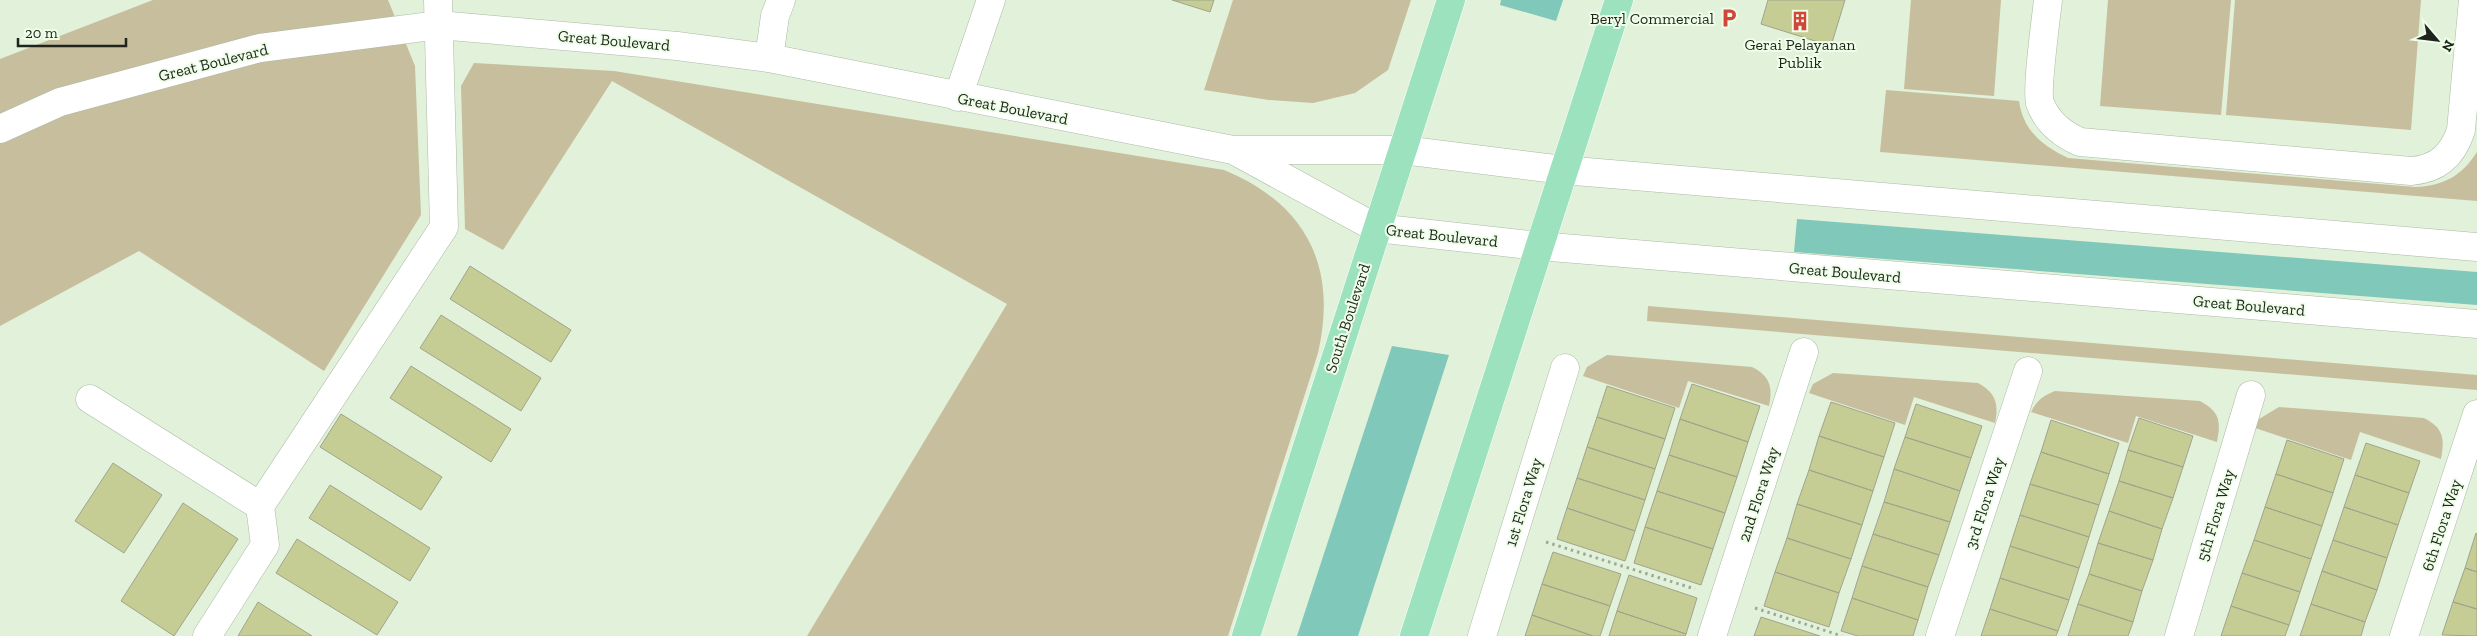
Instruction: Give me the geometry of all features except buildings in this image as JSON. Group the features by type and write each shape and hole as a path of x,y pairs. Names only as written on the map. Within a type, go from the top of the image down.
{"main road":[{"name":"South Boulevard","path":"1246,636 1451,0"},
{"path":"1414,636 1538,246 1619,0"}],"street":[{"path":"769,58 775,16 781,0"},
{"path":"958,97 991,0"},
{"path":"2048,0 2039,101 2051,122 2060,131 2080,142 2411,171 2428,168 2442,161 2454,147 2461,130 2473,0"},
{"path":"207,636 265,545 260,506 444,227 439,13"},
{"name":"Great Boulevard","path":"0,129 60,102 260,48 439,13 769,58 1233,150 1403,150 1563,170 2477,247"},
{"name":"Great Boulevard","path":"1233,150 1376,228 1538,246 2477,324"},
{"name":"2nd Flora Way","path":"1712,636 1804,352"},
{"name":"1st Flora Way","path":"1482,636 1565,368"},
{"name":"3rd Flora Way","path":"1940,636 2028,371"},
{"name":"5th Flora Way","path":"2179,636 2251,395"},
{"path":"90,399 260,506"},
{"name":"6th Flora Way","path":"2404,636 2477,414"}],"path":[{"path":"1514,532 1842,636"}],"shaded area":[{"path":"153,0 388,0 415,66 421,215 324,371 139,251 0,326 0,59"},
{"path":"1233,0 1411,0 1388,70 1355,93 1313,103 1269,100 1204,90"},
{"path":"1911,0 2001,0 1994,96 1904,89"},
{"path":"2108,0 2231,0 2221,115 2100,106"},
{"path":"2235,0 2421,0 2411,130 2226,115"},
{"path":"474,63 614,71 1224,170 1252,184 1276,201 1295,220 1309,242 1319,266 1323,292 1323,322 1318,353 1228,636 807,636 1007,304 612,81 503,250 465,229 461,86"},
{"path":"1886,90 2019,101 2029,129 2035,136 2050,148 2068,158 2415,187 2443,182 2451,178 2465,167 2477,152 2477,201 1880,152"},
{"path":"1648,306 2477,375 2477,390 1647,321"},
{"path":"1607,355 1752,367 1763,374 1769,383 1771,393 1769,406 1688,381 1679,408 1583,376 1587,367"},
{"path":"1833,373 1978,383 1989,391 1995,400 1997,410 1995,423 1914,397 1905,425 1809,393 1813,384"},
{"path":"2055,391 2200,401 2212,409 2218,418 2217,442 2136,416 2128,443 2031,412 2041,399"},
{"path":"2279,407 2424,418 2435,426 2441,434 2443,445 2441,459 2360,432 2351,460 2255,428 2259,419"}],"water":[{"path":"1501,0 1563,0 1556,21 1500,5"},
{"path":"1797,219 2477,272 2477,305 1794,252"},
{"path":"1392,346 1449,355 1358,636 1297,636"}],"place":[{"name":"Beryl Commercial","path":"1729,18"},
{"name":"Gerai Pelayanan Publik","path":"1800,21"}]}
